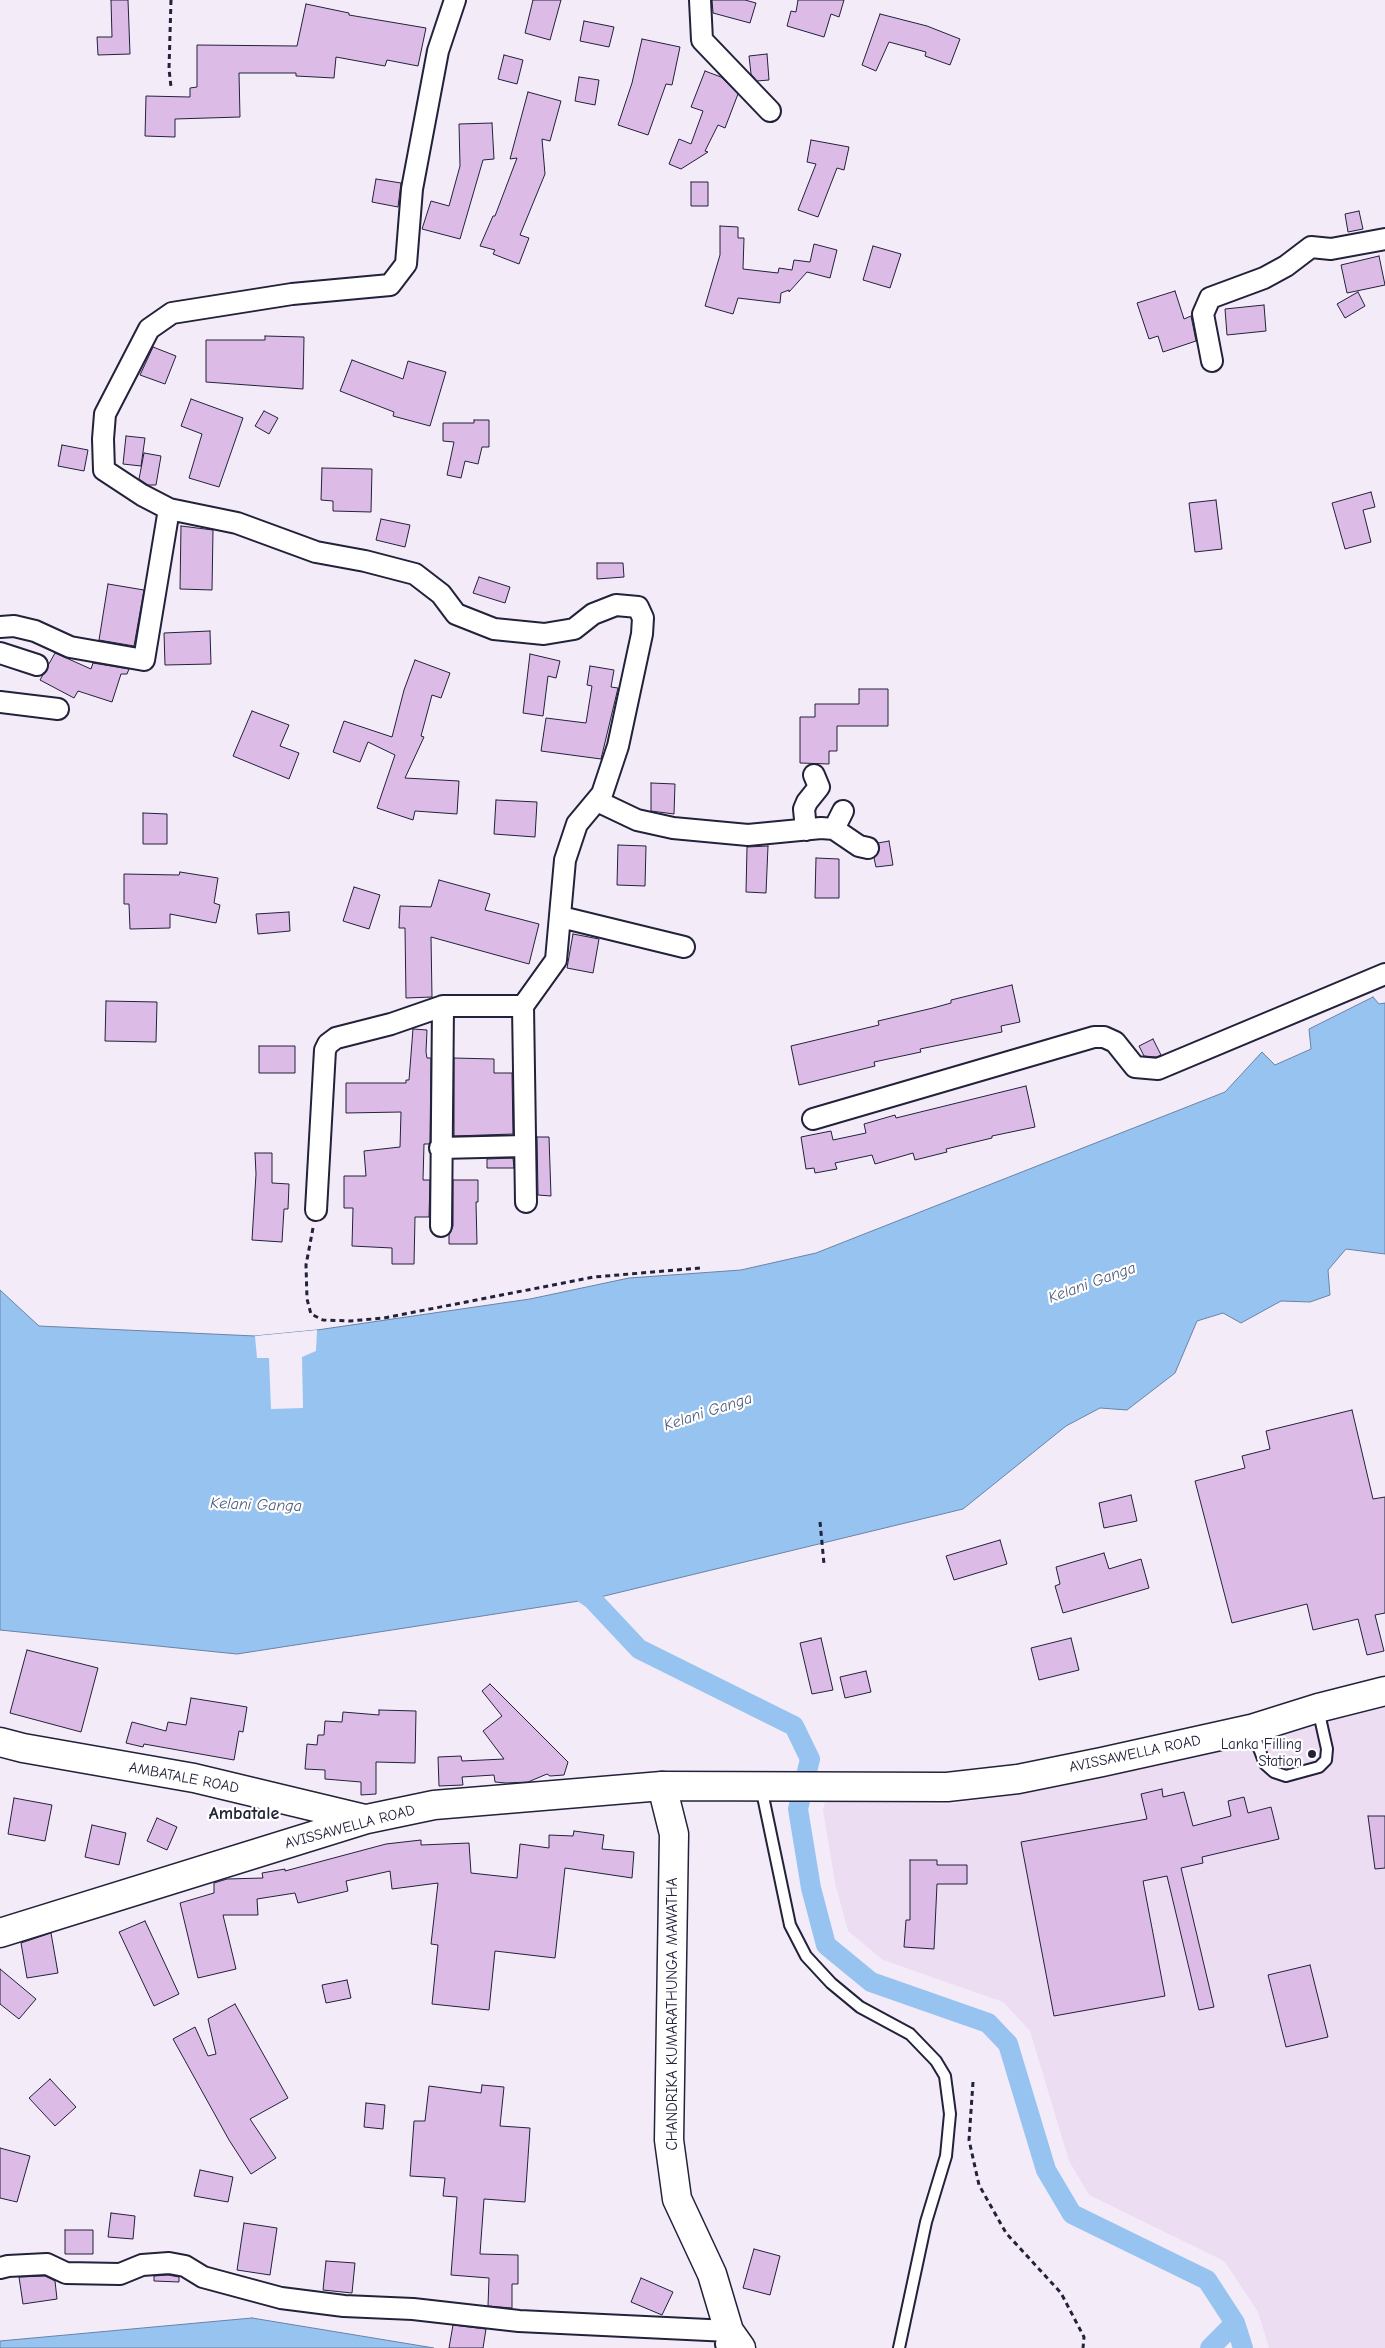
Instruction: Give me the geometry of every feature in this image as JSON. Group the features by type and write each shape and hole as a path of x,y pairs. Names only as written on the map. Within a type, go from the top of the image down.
{"main road":[{"name":"AVISSAWELLA ROAD","path":"0,1933 367,1819 434,1805 662,1786 947,1787 1018,1779 1251,1729 1318,1708 1385,1691"},
{"name":"AMBATALE ROAD","path":"0,1742 194,1778 367,1819"},
{"name":"CHANDRIKA KUMARATHUNGA MAWATHA","path":"662,1786 674,1834 669,2140 677,2199 712,2274 732,2342"}],"street":[{"path":"455,0 438,51 417,162 412,189 406,264 390,284 292,294 172,313 149,329 105,414 103,439 104,470 142,495 169,509 237,523 316,552 365,561 415,574 441,594 456,614 494,628 544,634 574,629 593,614 616,605 638,608 643,618 640,643 618,746 602,794 577,824 565,860 556,960 523,1006 526,1202"},
{"path":"700,0 702,40 770,111"},
{"path":"1212,361 1203,314 1210,298 1264,278 1286,266 1311,247 1331,249 1385,239"},
{"path":"0,627 14,626 35,631 70,647 144,660 169,509"},
{"path":"0,653 37,664"},
{"path":"0,702 58,709"},
{"path":"806,830 804,809 806,802 818,787 814,775"},
{"path":"597,801 637,820 673,828 748,835 834,829 850,841 868,848"},
{"path":"834,829 844,811"},
{"path":"561,917 684,947"},
{"path":"813,1119 1094,1037 1104,1037 1115,1042 1136,1066 1158,1070 1385,974"},
{"path":"316,1210 325,1050 328,1044 336,1038 391,1024 443,1006 523,1006"},
{"path":"441,1226 440,1148 443,1006"},
{"path":"440,1148 525,1146"},
{"path":"0,2268 47,2264 66,2273 120,2274 142,2265 169,2263 185,2266 204,2276 281,2298 344,2306 413,2309 732,2342"}],"lane":[{"path":"1251,1729 1265,1764 1274,1772 1286,1776 1319,1767 1326,1760 1327,1750 1318,1708"},
{"path":"767,1786 790,1925 806,1956 832,1983 860,2007 910,2034 936,2061 945,2076 950,2114 946,2156 926,2222 899,2348"}],"path":[{"path":"171,0 169,69 171,87"},
{"path":"316,1210 306,1265 307,1299 311,1314 323,1320 350,1321 384,1318 594,1277 701,1268"},
{"path":"820,1522 824,1564"},
{"path":"973,2082 969,2140 979,2186 1006,2233 1061,2293 1084,2337 1084,2348"}],"shaded area":[{"path":"1385,1707 1385,2348 1269,2348 1258,2312 1224,2261 1089,2195 1069,2161 1030,2031 1003,2002 883,1960 848,1931 835,1883 823,1810 825,1802 948,1804 1021,1794 1255,1744 1322,1723"}],"water":[{"name":"Kelani Ganga","path":"1373,997 1379,1004 1385,1003 1385,1254 1346,1249 1328,1270 1330,1295 1310,1302 1281,1301 1241,1323 1223,1313 1197,1321 1175,1373 1127,1410 1100,1408 1066,1426 963,1509 592,1599 237,1654 0,1630 0,1290 39,1326 255,1336 317,1330 530,1299 629,1278 741,1270 816,1253 1225,1092 1262,1052 1275,1065 1311,1049 1309,1029"},
{"path":"252,2318 434,2348 0,2348 0,2341"}],"pier":[{"path":"317,1330 316,1351 302,1357 303,1408 271,1409 269,1358 257,1358 255,1336"}],"building":[{"path":"111,0 128,0 130,54 98,55 97,37 112,37"},
{"path":"533,0 561,0 550,40 525,33"},
{"path":"712,0 745,0 756,3 750,23 713,13"},
{"path":"798,0 844,0 839,17 831,14 824,37 787,26 791,11 796,12"},
{"path":"306,4 349,13 349,15 426,28 418,66 387,60 385,66 336,57 334,78 296,76 296,73 239,73 240,117 175,119 175,137 145,136 146,96 190,97 190,88 197,87 197,45 297,46"},
{"path":"880,14 927,26 960,39 950,65 925,56 926,52 889,42 876,71 862,65"},
{"path":"584,21 614,27 609,47 580,41"},
{"path":"642,39 680,47 672,85 666,84 648,135 618,125 632,83"},
{"path":"767,54 769,80 757,81 751,74 749,56"},
{"path":"504,55 523,60 517,84 498,79"},
{"path":"705,71 721,77 738,94 725,128 718,125 705,151 708,152 681,169 669,164 679,139 691,144 703,111 691,107"},
{"path":"579,77 599,80 595,105 575,101"},
{"path":"528,92 561,101 550,141 542,139 545,174 520,235 529,238 519,264 493,254 495,250 480,246 493,216 495,216 517,158 510,159"},
{"path":"492,123 494,159 483,160 460,239 422,229 431,201 449,206 460,166 459,124"},
{"path":"811,140 849,147 844,170 837,168 818,217 798,210 816,164 807,162"},
{"path":"376,179 401,183 398,207 372,202"},
{"path":"691,182 708,182 708,206 691,206"},
{"path":"1359,211 1363,229 1348,232 1345,214"},
{"path":"720,226 738,227 738,238 744,238 743,269 778,273 779,268 792,270 794,260 810,262 814,244 837,250 830,278 807,272 789,292 789,290 781,293 780,303 738,298 733,314 705,306 720,255"},
{"path":"873,246 901,254 890,288 863,280"},
{"path":"1379,256 1385,285 1347,293 1341,265"},
{"path":"1175,291 1184,319 1191,316 1196,341 1163,352 1158,336 1149,339 1137,303"},
{"path":"1358,292 1365,306 1345,318 1337,304"},
{"path":"1264,305 1266,331 1227,335 1225,309"},
{"path":"265,336 304,337 303,389 206,382 206,340 265,340"},
{"path":"153,347 176,356 165,384 140,375"},
{"path":"352,360 403,379 408,361 446,372 430,426 393,416 394,412 340,391"},
{"path":"191,399 243,418 219,487 189,478 202,434 181,426"},
{"path":"264,411 278,418 269,434 255,426"},
{"path":"474,420 489,420 489,447 482,447 478,464 465,461 461,478 447,475 454,442 443,441 443,423 474,423"},
{"path":"126,436 145,438 141,466 123,464"},
{"path":"62,445 88,450 84,471 58,466"},
{"path":"144,453 161,456 156,485 148,485 139,479"},
{"path":"322,468 372,469 371,512 333,511 333,501 321,500"},
{"path":"1371,492 1375,507 1363,510 1371,542 1345,549 1332,503"},
{"path":"1216,500 1222,549 1195,552 1189,503"},
{"path":"381,519 410,525 405,547 376,540"},
{"path":"181,526 213,530 212,590 180,589"},
{"path":"597,563 623,563 624,577 597,579"},
{"path":"479,577 510,587 505,603 473,593"},
{"path":"108,584 144,590 134,646 99,640"},
{"path":"210,631 211,664 165,665 164,633"},
{"path":"55,653 91,669 93,663 129,669 127,674 121,674 112,702 78,691 74,698 40,680"},
{"path":"530,654 560,661 556,678 548,676 543,716 523,713"},
{"path":"415,660 450,673 441,698 432,695 421,736 424,737 405,778 459,781 457,814 415,811 413,820 377,808 395,755 368,742 360,762 333,752 344,721 392,737 404,690"},
{"path":"590,666 614,670 611,687 618,688 601,759 541,751 546,718 586,723 592,686 587,685"},
{"path":"859,689 888,689 888,726 837,726 837,751 829,751 829,764 800,763 800,717 815,717 815,704 859,704"},
{"path":"252,711 289,725 280,746 299,753 289,779 233,756"},
{"path":"651,783 675,784 674,814 651,811"},
{"path":"496,800 537,802 535,837 494,834"},
{"path":"143,813 167,814 167,844 143,844"},
{"path":"889,841 893,865 876,867 874,858 879,851 878,843"},
{"path":"618,845 646,846 645,886 617,885"},
{"path":"768,846 766,893 746,892 747,847"},
{"path":"816,858 839,859 839,898 815,898"},
{"path":"180,872 218,878 214,903 220,905 216,923 170,914 170,928 130,929 129,904 124,904 124,874 179,875"},
{"path":"439,880 490,894 485,910 539,924 529,964 431,937 432,997 406,998 405,928 399,928 400,906 431,907"},
{"path":"354,887 380,895 369,929 343,921"},
{"path":"289,912 290,931 258,934 256,914"},
{"path":"573,934 599,939 593,973 567,968"},
{"path":"1012,985 1020,1022 1001,1026 1002,1032 920,1049 921,1052 874,1062 875,1066 799,1085 791,1046 879,1025 878,1021 933,1008 951,1003 951,1000"},
{"path":"106,1001 157,1002 156,1042 105,1041"},
{"path":"413,1029 427,1030 426,1052 427,1058 431,1058 430,1142 429,1144 424,1144 423,1180 430,1180 429,1217 415,1217 414,1264 392,1264 392,1248 352,1246 353,1208 344,1208 344,1176 366,1176 364,1151 400,1147 401,1112 346,1113 346,1083 406,1083 406,1080 409,1080"},
{"path":"1153,1039 1161,1055 1156,1057 1144,1056 1139,1046"},
{"path":"259,1046 295,1046 295,1073 259,1073"},
{"path":"454,1058 494,1059 494,1073 512,1073 513,1134 454,1136"},
{"path":"1026,1086 1035,1127 992,1136 992,1138 946,1149 947,1152 915,1160 913,1153 875,1164 872,1155 835,1163 837,1169 815,1173 814,1168 806,1169 801,1137 831,1131 833,1140 866,1133 864,1124 895,1115 896,1118"},
{"path":"537,1137 549,1137 551,1196 538,1195"},
{"path":"255,1153 272,1153 272,1183 289,1184 288,1209 284,1209 282,1242 252,1240 256,1174"},
{"path":"513,1158 514,1168 487,1168 487,1159"},
{"path":"453,1180 478,1180 478,1202 476,1202 477,1244 449,1244 449,1235 453,1226"},
{"path":"1352,1410 1373,1499 1385,1497 1385,1613 1375,1615 1384,1651 1367,1655 1358,1619 1313,1630 1307,1604 1232,1623 1195,1481 1245,1468 1242,1456 1270,1449 1266,1431"},
{"path":"1131,1495 1137,1521 1104,1528 1099,1503"},
{"path":"1000,1540 1007,1564 954,1580 946,1556"},
{"path":"1104,1553 1109,1569 1141,1559 1149,1588 1063,1613 1055,1586 1060,1584 1056,1567"},
{"path":"821,1638 833,1690 812,1694 800,1643"},
{"path":"1071,1638 1079,1670 1039,1680 1031,1648"},
{"path":"27,1650 98,1668 81,1732 10,1713"},
{"path":"866,1671 871,1692 845,1698 840,1677"},
{"path":"490,1684 568,1762 564,1775 550,1776 547,1774 528,1782 506,1783 495,1782 494,1775 462,1777 463,1785 439,1786 438,1757 461,1756 462,1761 504,1759 483,1731 502,1716 482,1691"},
{"path":"191,1698 247,1707 243,1732 239,1731 234,1760 144,1744 143,1747 126,1743 132,1722 166,1731 168,1722 186,1725"},
{"path":"379,1710 416,1711 415,1763 376,1762 376,1794 361,1795 361,1782 325,1779 325,1770 305,1769 307,1744 317,1745 318,1735 324,1735 325,1721 342,1722 343,1712 379,1715"},
{"path":"1162,1789 1163,1797 1184,1792 1193,1826 1231,1816 1228,1801 1244,1797 1248,1813 1271,1807 1279,1839 1202,1857 1203,1863 1181,1868 1214,2007 1199,2010 1167,1876 1143,1881 1165,1996 1054,2016 1021,1842 1147,1819 1141,1794"},
{"path":"14,1798 52,1805 45,1841 8,1834"},
{"path":"1368,1816 1385,1816 1385,1868 1375,1869"},
{"path":"157,1818 177,1827 167,1850 147,1841"},
{"path":"92,1825 126,1833 119,1865 85,1857"},
{"path":"574,1831 604,1835 602,1849 634,1852 632,1878 565,1868 555,1958 495,1951 489,2010 432,2004 438,1945 431,1944 438,1883 392,1889 390,1871 346,1881 348,1891 298,1903 295,1893 257,1899 258,1915 223,1915 236,1969 198,1978 180,1903 214,1893 214,1883 227,1879 263,1878 262,1873 285,1869 285,1871 386,1844 421,1840 421,1845 469,1843 471,1873 517,1878 520,1844 549,1848 549,1835 573,1836"},
{"path":"910,1860 937,1860 937,1865 967,1865 967,1884 937,1884 934,1949 904,1947 906,1920 910,1920"},
{"path":"145,1921 179,1994 154,2006 119,1932"},
{"path":"51,1933 58,1973 27,1978 21,1943"},
{"path":"1310,1965 1328,2037 1286,2047 1268,1975"},
{"path":"0,1969 36,1999 19,2019 0,2004"},
{"path":"347,1980 351,1998 326,2003 322,1985"},
{"path":"235,2004 288,2098 250,2119 276,2158 251,2174 229,2140 173,2039 195,2027 208,2056 216,2054 208,2019"},
{"path":"50,2079 76,2107 55,2126 29,2098"},
{"path":"482,2085 504,2087 500,2126 530,2128 525,2202 484,2199 480,2254 518,2255 518,2284 512,2284 512,2308 488,2306 489,2278 451,2275 457,2197 443,2196 445,2178 410,2176 414,2121 425,2121 429,2086 481,2093"},
{"path":"366,2103 385,2105 383,2129 364,2127"},
{"path":"0,2148 30,2156 17,2202 0,2198"},
{"path":"200,2170 233,2177 228,2202 194,2196"},
{"path":"111,2213 135,2216 133,2239 108,2237"},
{"path":"244,2223 277,2228 270,2275 237,2270"},
{"path":"65,2230 93,2230 93,2254 65,2254"},
{"path":"754,2249 780,2256 770,2295 743,2288"},
{"path":"326,2261 355,2263 352,2293 323,2290"},
{"path":"168,2275 179,2277 179,2282 154,2281 154,2276"},
{"path":"45,2276 55,2281 57,2299 23,2304 19,2277"},
{"path":"641,2278 673,2292 662,2315 631,2302"},
{"path":"453,2325 486,2329 483,2348 449,2348"}],"waterway":[{"path":"576,1579 583,1593 592,1599 639,1649 794,1726 810,1759 798,1809 811,1888 826,1945 871,1982 988,2023 1008,2044 1046,2170 1072,2214 1207,2280 1235,2323 1243,2348"},
{"path":"1210,2348 1235,2323"}],"place":[{"name":"Lanka Filling Station","path":"1312,1754"}],"district":[{"name":"Ambatale","path":"244,1814"}]}
